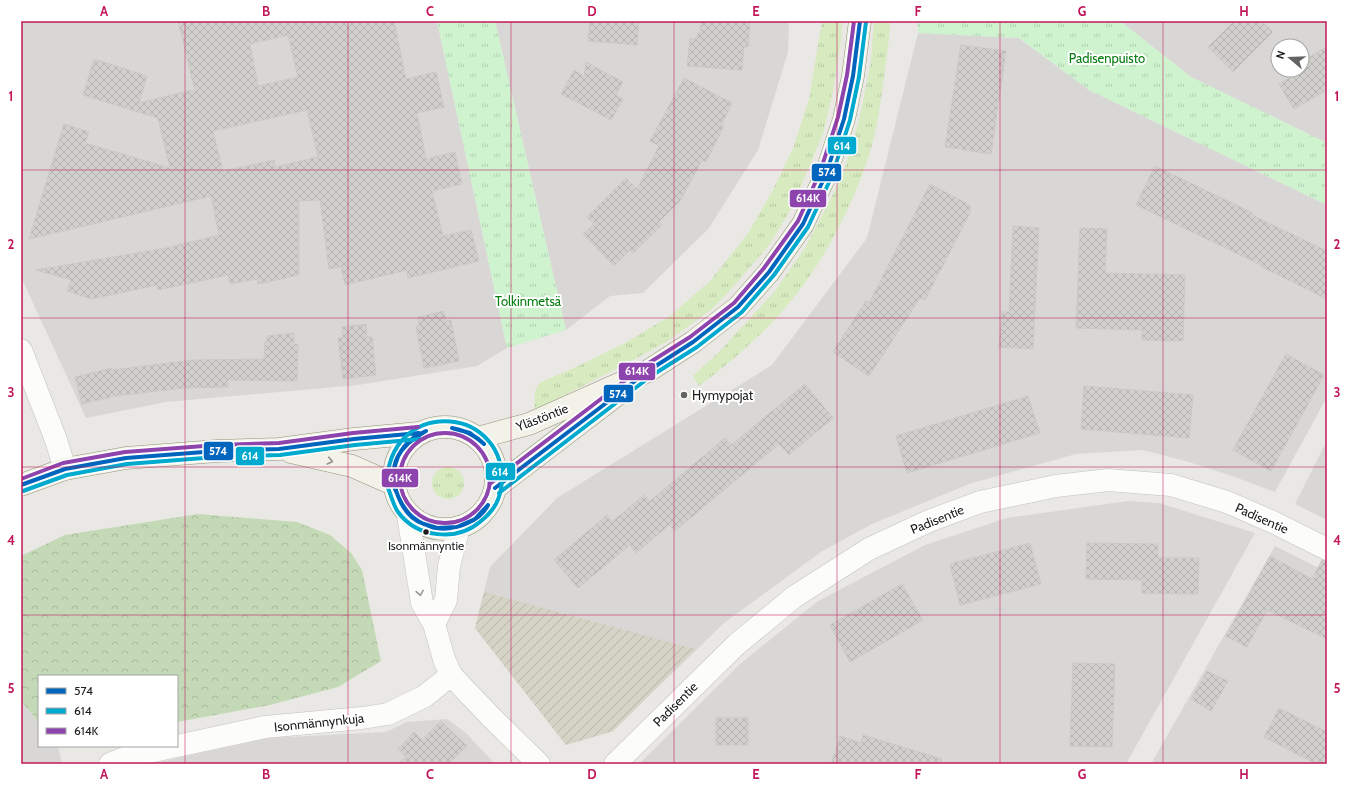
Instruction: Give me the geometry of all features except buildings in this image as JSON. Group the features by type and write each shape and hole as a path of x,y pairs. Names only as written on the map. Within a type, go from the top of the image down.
{"main road":[{"name":"Ylästöntie","path":"495,488 648,371 693,342 738,307 769,272 803,224 826,174 844,119 853,76 860,21"},
{"name":"Ylästöntie","path":"477,438 529,424 648,371"},
{"path":"446,426 462,429 477,438 487,448 493,459 496,473 495,488 492,498 481,515 470,523 444,530 416,521 408,515 400,504 393,484 394,470 398,457 407,443 419,433 431,428 446,426"},
{"path":"21,484 65,469 126,458 217,451 278,450 354,439 419,433"},
{"path":"278,450 352,466 393,484"}],"street":[{"path":"21,350 56,440 65,469"},
{"name":"Padisentie","path":"615,764 737,644 794,597 869,549 929,521 980,502 1056,486 1108,480 1171,485 1227,502 1275,522 1327,549"},
{"path":"408,515 422,603 434,624 444,659 451,675 539,764"},
{"path":"434,624 446,600 450,566 459,527"},
{"name":"Isonmännynkuja","path":"178,746 265,727 362,718 388,714 414,703 451,675"},
{"name":"Isonmännynkuja","path":"110,764 126,757 171,747"}],"shaded area":[{"path":"21,21 437,21 507,348 477,366 358,385 166,402 86,418 21,277"},
{"path":"495,21 789,21 788,52 758,150 709,228 643,293 610,296 566,330"},
{"path":"1120,21 1327,21 1327,143 1191,77"},
{"path":"918,33 1019,38 1089,90 1327,205 1327,397 1275,492 1189,462 1143,450 1076,454 972,483 872,524 821,552 724,623 613,731 566,745 475,628 490,567 557,498 772,365 867,238"},
{"path":"1327,440 1327,520 1295,504"},
{"path":"1128,501 1159,503 1255,533 1126,764 639,764 740,664 818,601 925,545 1007,518"},
{"path":"1275,546 1327,572 1327,764 1151,764"},
{"path":"484,592 695,649 613,731 566,745 475,628"},
{"path":"21,701 38,722 38,747 58,747 62,764 21,764"},
{"path":"447,719 466,733 495,764 151,764 270,738 386,732 407,722"}],"green space":[{"name":"Tolkinmetsä","path":"437,21 495,21 566,330 507,348"},
{"path":"822,21 842,21 841,40 833,91 823,134 792,207 770,244 712,309 668,341 535,410 535,392 541,382 574,368 629,341 670,316 711,280 749,232 774,188 794,146 809,99"},
{"path":"874,21 890,21 890,33 875,133 868,158 850,204 825,252 805,283 784,310 750,344 699,386 693,376 717,354 775,291 805,248 842,177 859,121 871,61"},
{"name":"Padisenpuisto","path":"917,21 1120,21 1191,77 1327,143 1327,205 1089,90 1019,38 918,33"},
{"path":"448,467 454,468 461,474 464,483 463,489 457,496 448,499 442,498 435,492 432,483 433,477 439,470"},
{"path":"198,514 297,522 330,535 351,553 362,570 381,661 338,687 270,705 178,722 178,675 38,675 38,722 21,701 21,556 65,535"}],"transit line":[{"name":"614K","path":"491,483 644,366 690,337 734,303 764,268 798,221 820,172 838,117 847,75 854,21"},
{"name":"574","path":"495,488 648,371 693,342 738,307 769,272 803,224 826,174 844,119 853,76 860,21"},
{"name":"614","path":"499,493 651,376 697,347 742,312 774,275 808,227 832,176 850,120 859,77 866,22"},
{"name":"614","path":"387,484 392,456 405,437 424,425 445,421 466,425 484,436 497,455 502,480 499,498 494,508 486,517 471,528 461,532 449,534 426,532 406,521 396,509 387,486"},
{"name":"614K","path":"21,479 63,463 125,452 217,445 279,443 353,433 418,427"},
{"name":"574","path":"452,428 470,433 484,444"},
{"name":"574","path":"452,428 469,433 484,444"},
{"name":"574","path":"398,496 393,486 395,464 404,446 426,431"},
{"name":"574","path":"398,496 394,475 394,466 397,458 409,443 426,431"},
{"name":"574","path":"21,485 65,469 126,458 217,451 279,449 354,439 419,433"},
{"name":"614K","path":"445,433 462,437 477,446 486,461 490,478 486,495 477,510 462,519 445,523 428,519 413,510 404,495 400,478 404,461 413,446 428,437 445,433"},
{"name":"614","path":"23,491 67,475 127,464 217,457 280,455 355,445 420,439"},
{"name":"574","path":"398,496 408,513 424,524"},
{"name":"574","path":"398,496 402,505 411,517 424,524"},
{"name":"574","path":"424,524 437,528 457,527 475,519 488,505"},
{"name":"574","path":"424,524 433,528 443,529 458,527 473,521 488,505"}],"place":[{"name":"Hymypojat","path":"684,395"},
{"name":"Isonmännyntie","path":"426,532"}]}
